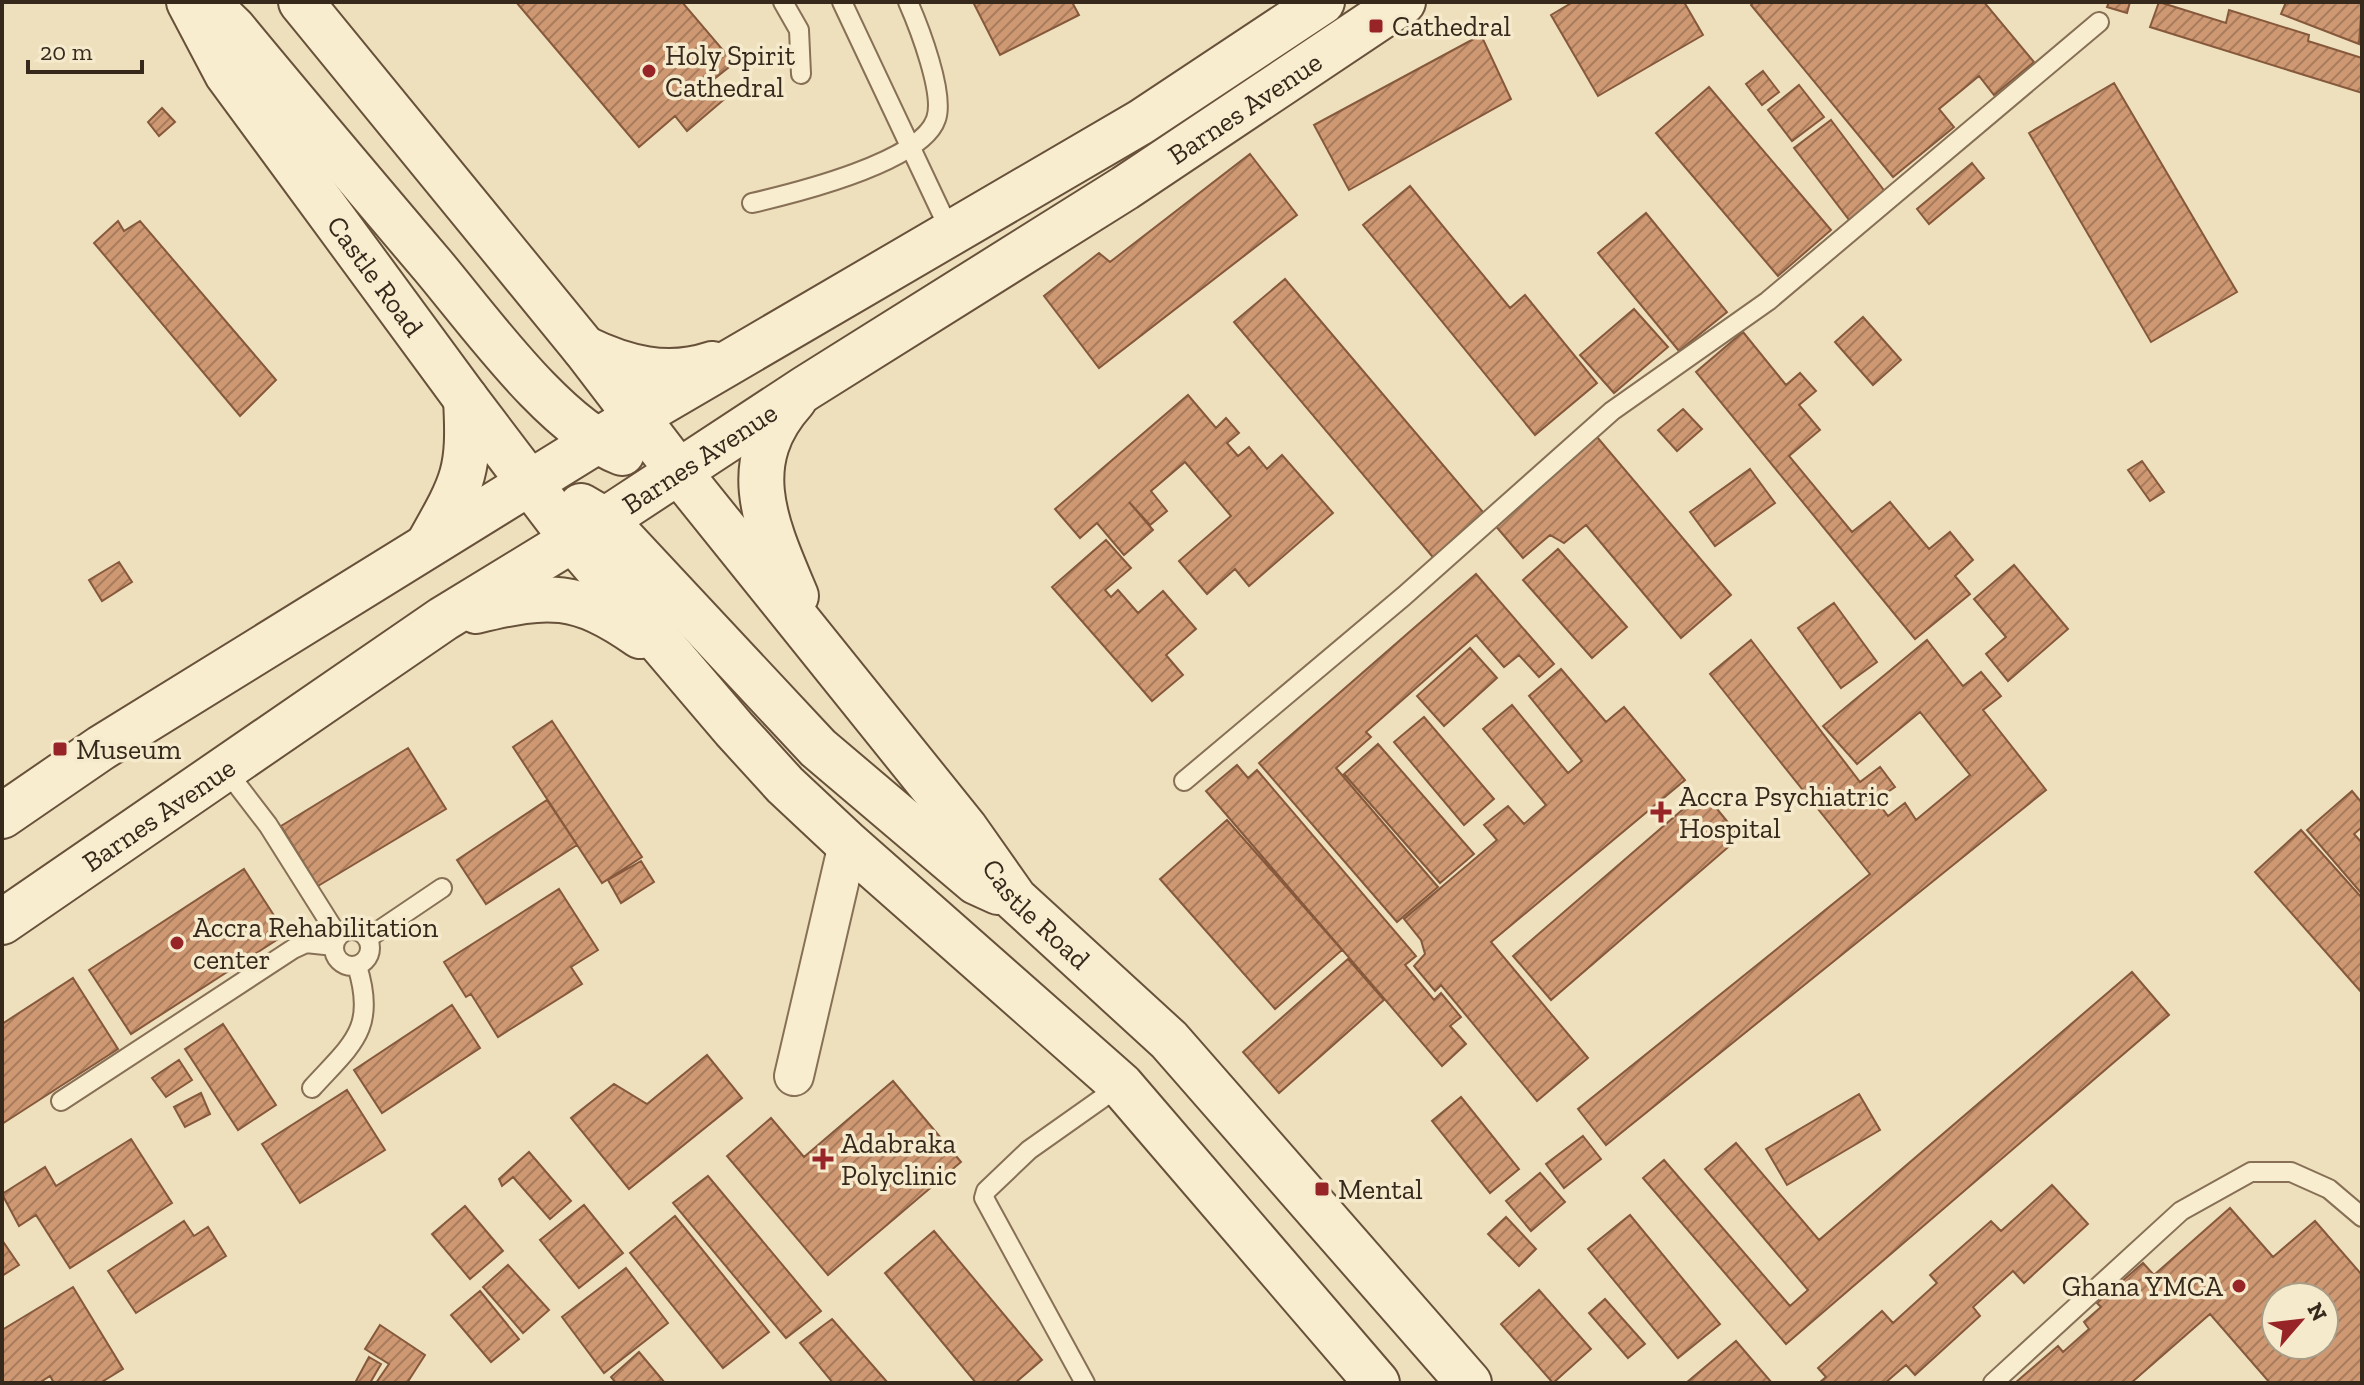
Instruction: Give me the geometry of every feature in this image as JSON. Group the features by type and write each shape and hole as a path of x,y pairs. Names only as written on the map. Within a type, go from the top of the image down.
{"main road":[{"name":"Castle Road","path":"189,2 227,74 466,399 532,482 588,523 681,664 785,785 1121,1085 1377,1383"},
{"path":"206,2 233,28 489,333 618,438 588,523 818,748 976,882 1015,899"},
{"name":"Castle Road","path":"301,2 584,348 618,438 678,471 965,828 1015,899 1169,1040 1469,1383"},
{"name":"Barnes Avenue","path":"2,816 101,748 532,482 618,438 749,352 1141,122 1322,2"},
{"name":"Barnes Avenue","path":"2,922 588,523 678,471 1125,188 1403,2"},
{"path":"584,348 623,367 657,371 693,371 749,352"},
{"path":"806,388 771,434 761,468 761,488 769,529 816,643"},
{"path":"426,548 462,484 469,450 466,399"},
{"path":"443,619 510,603 565,598 613,618 681,664"}],"street":[{"path":"794,1076 848,844"}],"lane":[{"path":"783,2 799,30 801,74"},
{"path":"842,2 951,233"},
{"path":"752,203 804,190 910,149 930,133 938,116 934,76 908,2"},
{"path":"1184,781 1404,596 1612,411 1768,301 2099,22"},
{"path":"61,1101 293,949 306,943 336,941 348,930 360,931 368,938 371,950 366,960 357,966 345,965 337,957 336,941 268,825 225,769"},
{"path":"368,938 442,888"},
{"path":"312,1088 351,1045 362,1025 366,995 357,966"},
{"path":"1085,1383 984,1198 986,1191 1029,1150 1121,1085"},
{"path":"1993,1383 2094,1287 2181,1211 2251,1172 2291,1172 2329,1189 2362,1217"}],"building":[{"name":"Holy Spirit Cathedral","path":"516,2 682,2 734,63 713,80 727,97 687,131 675,116 639,147"},
{"path":"973,2 1072,2 1079,15 1000,55"},
{"path":"1573,2 1684,2 1703,35 1598,96 1551,15"},
{"path":"1754,2 1984,2 2034,62 1994,95 1979,76 1939,109 1954,127 1893,177 1751,5"},
{"path":"2109,2 2130,2 2127,13 2107,7"},
{"path":"2159,2 2226,23 2229,10 2309,35 2308,41 2362,58 2362,93 2150,27"},
{"path":"2286,2 2362,2 2359,44 2281,14"},
{"path":"1481,35 1511,99 1349,190 1314,125"},
{"path":"1763,71 1779,92 1762,105 1746,84"},
{"path":"2114,83 2237,292 2151,342 2029,133"},
{"path":"1799,85 1824,117 1792,141 1768,110"},
{"path":"1709,87 1831,230 1778,276 1656,133"},
{"path":"162,108 175,122 159,136 148,122"},
{"path":"1831,120 1886,193 1850,221 1794,148"},
{"path":"1250,154 1297,215 1099,368 1044,296 1099,253 1110,262"},
{"path":"1972,163 1984,178 1929,224 1917,209"},
{"path":"1410,186 1510,308 1525,295 1597,383 1535,435 1363,225"},
{"path":"1646,213 1727,312 1679,351 1598,253"},
{"path":"118,221 124,231 140,221 276,380 240,416 94,243"},
{"path":"1285,279 1488,518 1437,562 1234,322"},
{"path":"1634,309 1668,347 1614,393 1580,355"},
{"path":"1863,317 1901,360 1873,385 1835,342"},
{"path":"1743,332 1786,385 1800,373 1816,391 1799,405 1820,430 1789,456 1852,532 1890,502 1929,549 1950,532 1973,560 1955,576 1970,594 1915,639 1696,372"},
{"path":"1188,395 1216,428 1226,418 1239,433 1227,443 1238,456 1249,447 1267,469 1282,455 1333,513 1249,586 1235,569 1207,594 1179,561 1231,516 1185,462 1151,491 1167,511 1150,525 1129,502 1153,530 1124,555 1097,523 1080,538 1055,509"},
{"path":"1683,409 1702,429 1677,451 1658,430"},
{"path":"1597,437 1731,595 1681,638 1586,525 1564,543 1550,535 1523,558 1494,524"},
{"path":"2142,461 2164,492 2150,501 2128,470"},
{"path":"1750,469 1775,503 1715,546 1690,512"},
{"path":"1106,540 1131,568 1105,590 1111,597 1118,590 1138,613 1163,591 1196,629 1166,655 1183,675 1152,701 1052,587"},
{"path":"1558,549 1627,627 1592,658 1523,580"},
{"path":"119,562 132,582 102,601 89,580"},
{"path":"2014,565 2068,629 2008,681 1986,654 2006,637 1974,599"},
{"path":"1476,574 1554,664 1539,677 1519,655 1504,667 1476,635 1366,732 1371,737 1336,768 1438,887 1397,922 1259,763"},
{"path":"1834,603 1877,662 1841,688 1798,628"},
{"path":"1751,640 1860,782 1880,767 1895,787 1876,800 1888,816 1905,803 1916,820 1970,775 1920,712 1857,764 1823,726 1927,640 1963,686 1981,672 2001,696 1983,710 2046,790 1606,1145 1578,1109 1870,874 1710,674"},
{"path":"1470,648 1497,678 1444,726 1417,696"},
{"path":"1561,669 1606,722 1624,707 1685,780 1491,942 1588,1058 1537,1101 1441,985 1435,991 1414,966 1425,954 1421,940 1404,919 1497,840 1484,825 1508,806 1524,824 1546,805 1483,729 1512,705 1568,773 1582,761 1529,696"},
{"path":"1424,717 1494,799 1464,825 1394,742"},
{"path":"552,721 642,857 602,883 513,747"},
{"path":"1378,744 1474,854 1440,883 1344,774"},
{"path":"408,748 446,809 318,886 281,826"},
{"path":"1237,765 1248,778 1257,770 1416,956 1405,965 1434,1000 1441,993 1461,1017 1450,1026 1466,1044 1442,1066 1206,791"},
{"path":"2352,791 2362,803 2362,827 2354,834 2362,843 2362,894 2307,830"},
{"path":"1703,792 1740,837 1551,1000 1513,956"},
{"path":"547,800 577,845 486,904 457,860"},
{"path":"1227,820 1342,950 1275,1009 1160,879"},
{"path":"2301,830 2362,898 2362,993 2255,872"},
{"path":"641,861 654,882 621,903 608,880"},
{"path":"244,869 286,934 131,1034 89,970"},
{"path":"559,889 598,950 571,967 582,984 498,1037 471,994 466,997 444,962"},
{"path":"1348,959 1384,1000 1279,1093 1243,1052"},
{"path":"2132,972 2169,1015 1786,1344 1643,1178 1664,1160 1790,1306 1808,1290 1705,1169 1736,1143 1819,1240"},
{"path":"73,978 118,1049 2,1124 2,1024"},
{"path":"452,1005 480,1048 382,1113 354,1070"},
{"path":"223,1024 276,1105 238,1130 185,1049"},
{"path":"707,1055 742,1098 629,1189 571,1118 614,1084 647,1104"},
{"path":"179,1060 192,1080 166,1097 152,1078"},
{"path":"893,1081 961,1162 828,1275 727,1156 771,1118 804,1157"},
{"path":"347,1090 385,1150 300,1203 262,1144"},
{"path":"201,1093 210,1114 185,1127 174,1107"},
{"path":"1859,1094 1880,1130 1787,1185 1766,1149"},
{"path":"1461,1097 1519,1169 1490,1193 1432,1121"},
{"path":"1583,1136 1601,1159 1564,1188 1546,1164"},
{"path":"131,1139 172,1203 70,1268 36,1215 19,1226 2,1194 45,1167 56,1186"},
{"path":"529,1152 571,1201 550,1219 513,1177 502,1186 499,1179"},
{"path":"1540,1173 1565,1202 1531,1231 1506,1201"},
{"path":"708,1176 821,1311 786,1338 673,1203"},
{"path":"2052,1185 2088,1224 2024,1283 2013,1271 1973,1307 1980,1316 1915,1375 1906,1365 1885,1383 1819,1383 1826,1377 1818,1368 1882,1311 1893,1323 1937,1283 1930,1275 1991,1221 2001,1231"},
{"path":"584,1205 623,1253 579,1288 540,1240"},
{"path":"465,1206 503,1251 470,1279 432,1234"},
{"name":"Ghana YMCA","path":"2230,1208 2273,1257 2315,1221 2362,1275 2362,1383 2270,1383 2210,1314 2131,1383 2015,1383 2058,1346 2063,1352 2089,1329 2084,1322 2101,1307 2097,1303 2143,1263 2154,1275"},
{"path":"1630,1215 1720,1324 1678,1358 1588,1249"},
{"path":"675,1216 769,1332 723,1368 630,1253"},
{"path":"1506,1217 1536,1249 1519,1266 1488,1234"},
{"path":"184,1221 194,1236 208,1227 226,1256 136,1313 108,1271"},
{"path":"934,1231 1042,1360 1015,1383 976,1383 885,1273"},
{"path":"2,1240 19,1265 2,1276"},
{"path":"508,1265 549,1310 523,1333 483,1287"},
{"path":"626,1268 668,1323 604,1373 562,1317"},
{"path":"73,1287 123,1369 100,1383 54,1383 50,1376 39,1383 2,1383 2,1330"},
{"path":"1539,1290 1591,1349 1553,1383 1501,1324"},
{"path":"480,1291 519,1339 491,1362 451,1315"},
{"path":"1605,1299 1645,1344 1628,1358 1589,1313"},
{"path":"832,1319 888,1383 833,1383 800,1343"},
{"path":"380,1325 425,1355 407,1383 376,1383 389,1364 365,1349"},
{"path":"1736,1341 1772,1383 1686,1383"},
{"path":"639,1352 665,1383 616,1383 611,1377"},
{"path":"369,1357 381,1364 370,1383 360,1383 356,1381"}],"place":[{"name":"Cathedral","path":"1376,26"},
{"name":"Holy Spirit Cathedral","path":"649,71"},
{"name":"Museum","path":"60,749"},
{"name":"Accra Psychiatric Hospital","path":"1661,812"},
{"name":"Accra Rehabilitation center","path":"177,943"},
{"name":"Adabraka Polyclinic","path":"823,1159"},
{"name":"Mental","path":"1322,1189"},
{"name":"Ghana YMCA","path":"2239,1286"}]}
